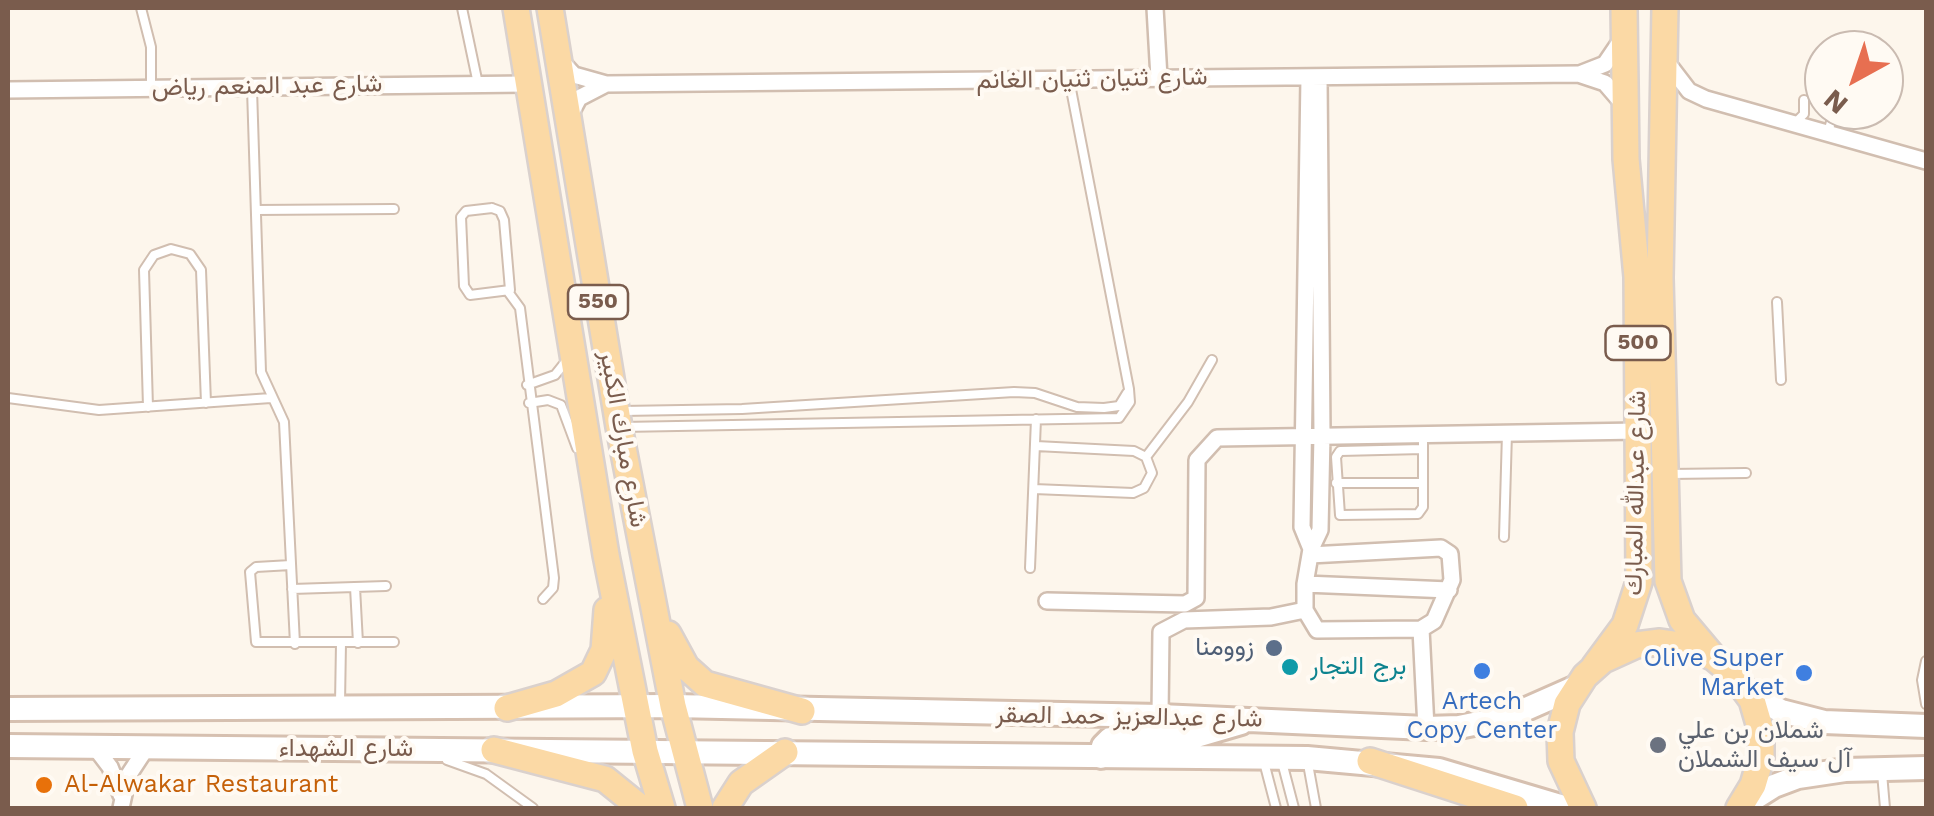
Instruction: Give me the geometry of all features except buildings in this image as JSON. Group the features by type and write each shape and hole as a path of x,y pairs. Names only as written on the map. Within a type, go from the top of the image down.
{"main road":[{"name":"شارع مبارك الكبير","path":"516,8 606,554 645,751 662,808"},
{"name":"شارع مبارك الكبير","path":"550,8 618,419 674,706 700,808"},
{"name":"شارع عبدالله المبارك","path":"1576,687 1625,625 1638,596 1637,276 1624,105 1624,8"},
{"name":"شارع عبدالله المبارك","path":"1665,8 1660,278 1671,596 1682,620 1747,691"},
{"path":"1628,186 1646,196 1664,186"},
{"path":"508,708 576,685 598,665 606,639 606,554"},
{"path":"652,595 678,654 702,682 729,694 802,711"},
{"path":"1594,666 1622,650 1660,642 1688,646 1714,658"},
{"path":"1576,687 1564,713 1560,752 1566,780 1583,808"},
{"name":"شارع عبدالعزيز حمد الصقر","path":"674,706 1160,716 1426,728 1460,727 1508,717 1576,687"},
{"path":"1747,691 1782,711 1824,722 1926,726"},
{"path":"1739,808 1758,772 1762,744 1759,720 1747,691"},
{"name":"شارع الشهداء","path":"8,709 674,706"},
{"path":"1101,757 1102,746 1110,739 1193,737 1248,719"},
{"name":"شارع الشهداء","path":"8,746 684,751"},
{"path":"494,750 605,778 641,808"},
{"name":"شارع عبدالعزيز حمد الصقر","path":"684,751 1370,761 1486,781 1568,808"},
{"path":"725,808 741,783 785,752"},
{"path":"1370,761 1515,808"},
{"path":"1739,808 1774,786 1798,777 1882,768 1926,768"}],"street":[{"path":"1155,8 1159,78"},
{"path":"1578,74 1605,64 1623,38"},
{"path":"558,55 574,74 606,84"},
{"path":"1665,60 1689,91 1926,160"},
{"path":"1578,74 1605,84 1624,105"},
{"name":"شارع ثنيان ثنيان الغانم","path":"606,84 1578,74"},
{"path":"1311,552 1444,548 1450,554 1449,590 1434,620 1420,630 1317,630 1305,610 1311,552 1320,530 1322,435 1314,77"},
{"path":"1311,552 1302,527 1314,77"},
{"name":"شارع عبد المنعم رياض","path":"8,90 526,84"},
{"path":"568,119 579,98 606,84"},
{"path":"1047,600 1186,604 1196,598 1196,471 1202,451 1227,436 1322,435 1423,442 1507,433 1639,431"},
{"path":"1305,584 1449,590"},
{"path":"1160,716 1161,632 1184,620 1271,617 1305,610"},
{"path":"1420,630 1426,728"},
{"path":"94,746 110,767 122,802"},
{"path":"122,802 131,768 147,747"}],"lane":[{"path":"141,8 151,47 151,87"},
{"path":"462,8 478,84"},
{"path":"618,419 1119,418 1130,402 1129,389 1069,79"},
{"path":"252,86 261,372 284,422 295,644"},
{"path":"1794,124 1804,114"},
{"path":"256,210 394,208"},
{"path":"509,292 474,295 464,290 461,221 466,212 492,208 502,214 509,292 520,308 554,578 553,588 543,599"},
{"path":"148,408 144,270 154,255 172,248 190,254 200,270 206,403"},
{"path":"1777,302 1781,380"},
{"path":"527,385 563,368 570,341"},
{"path":"1146,458 1188,402 1212,360"},
{"path":"618,419 1014,392 1036,393 1077,407 1104,408 1119,406 1129,389"},
{"path":"8,398 99,410 271,398"},
{"path":"529,403 548,400 562,405 579,453 590,461"},
{"path":"1030,568 1036,419"},
{"path":"1504,538 1507,433"},
{"path":"1423,442 1423,507 1416,516 1346,518 1337,510 1336,457 1343,450 1423,442"},
{"path":"1034,489 1137,492 1151,477 1146,458 1134,450 1036,446"},
{"path":"1666,474 1746,473"},
{"path":"1336,483 1423,484"},
{"path":"291,565 252,568 254,639 295,644 394,642"},
{"path":"292,589 386,586"},
{"path":"356,587 358,642"},
{"path":"340,708 341,643"},
{"path":"1926,661 1922,692 1926,704"},
{"path":"409,749 486,774 532,808"},
{"path":"1272,757 1276,808"},
{"path":"1272,757 1294,808"},
{"path":"1307,758 1316,808"},
{"path":"1882,768 1885,808"}],"place":[{"name":"زوومنا","path":"1274,648"},
{"name":"برج التجار","path":"1290,667"},
{"name":"Artech Copy Center","path":"1482,671"},
{"name":"Olive Super Market","path":"1804,673"},
{"name":"شملان بن علي آل سيف الشملان","path":"1658,745"},
{"name":"Al-Alwakar Restaurant","path":"44,785"}]}
